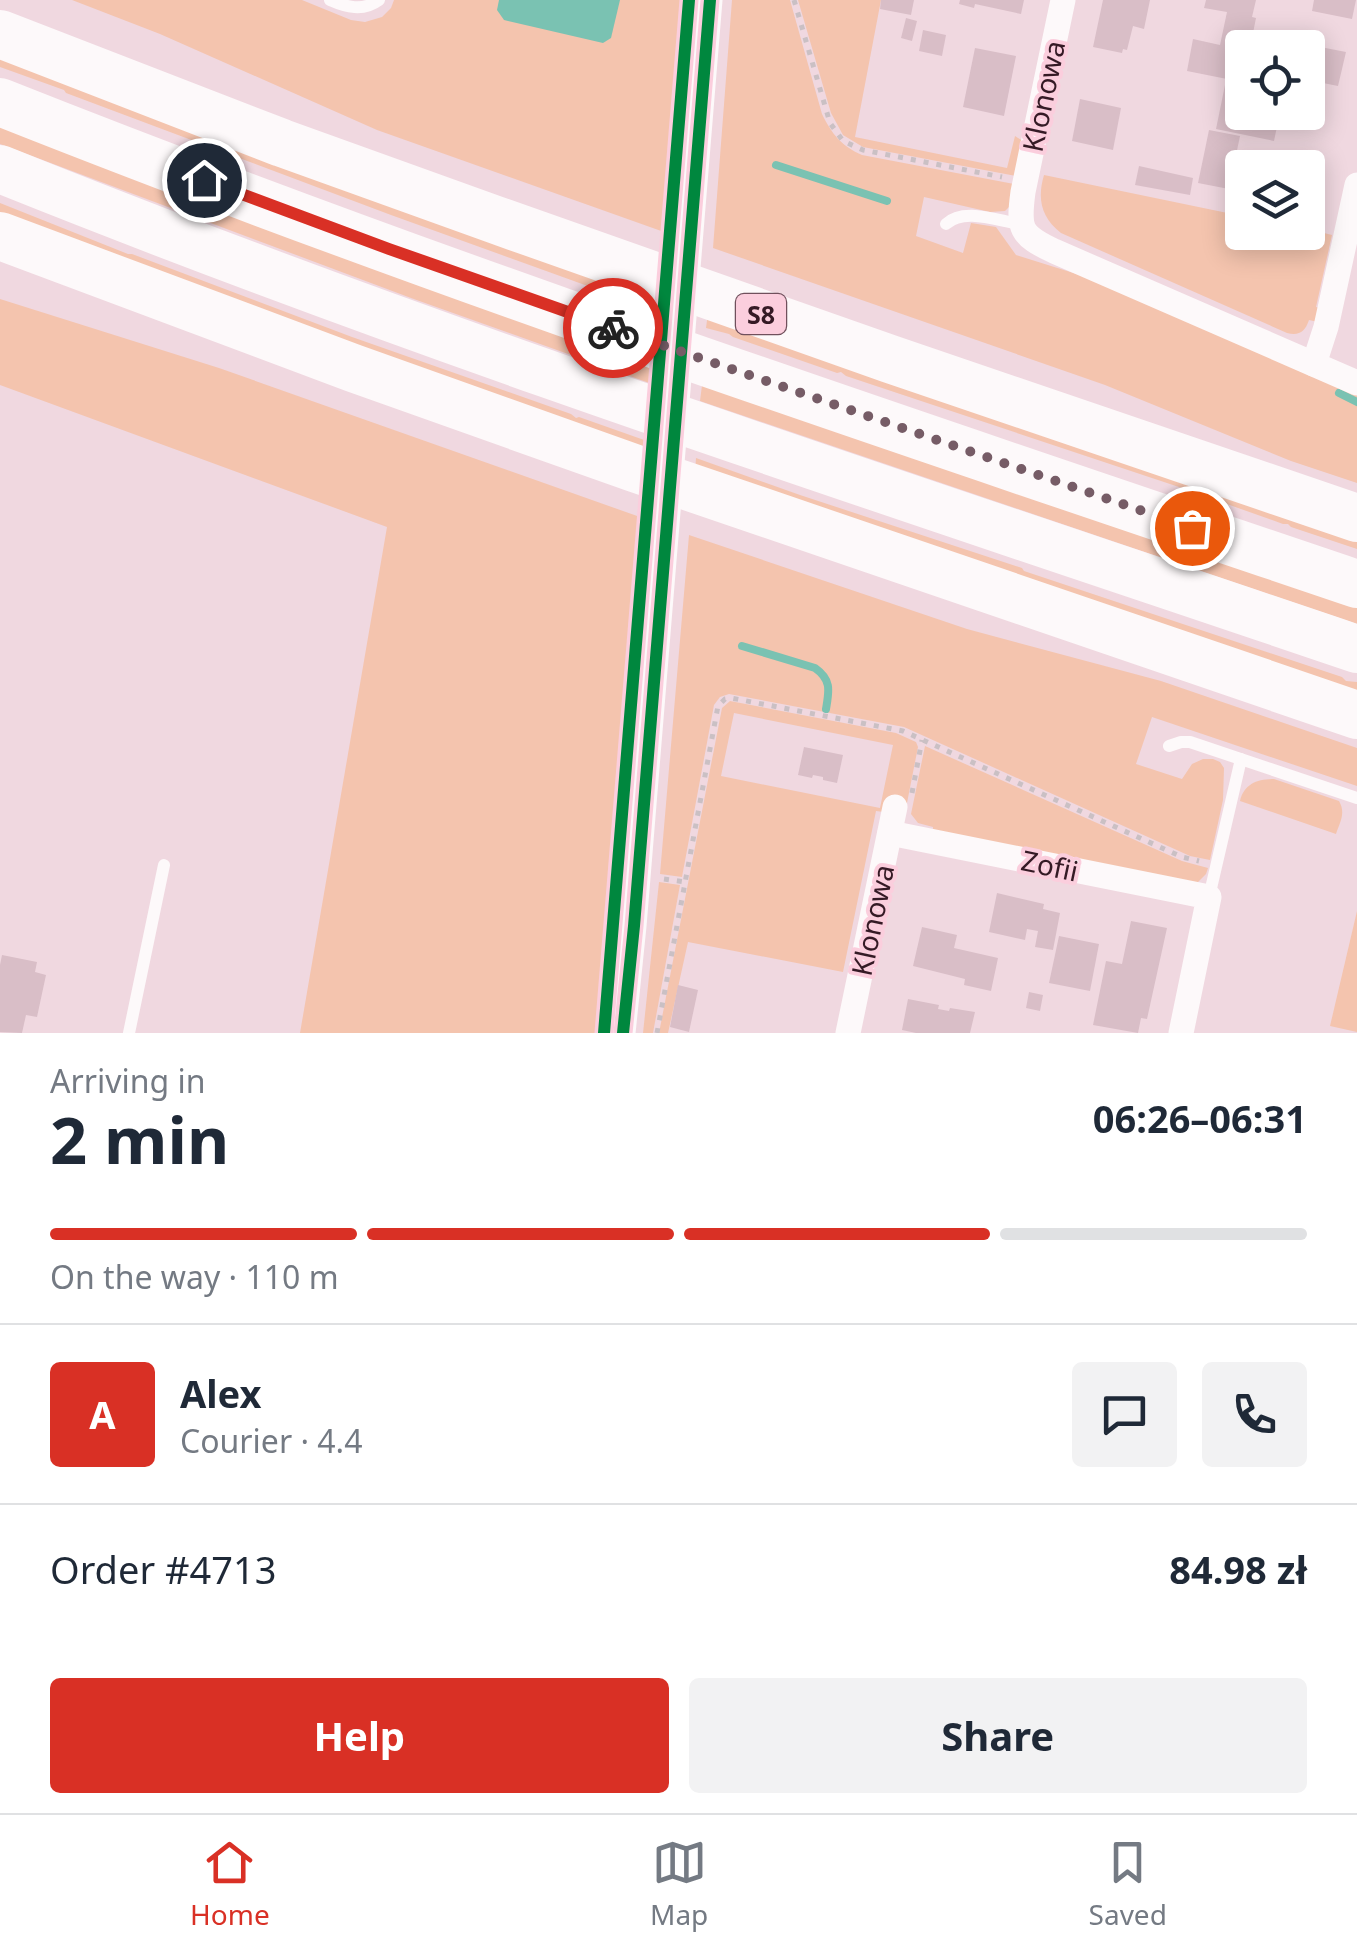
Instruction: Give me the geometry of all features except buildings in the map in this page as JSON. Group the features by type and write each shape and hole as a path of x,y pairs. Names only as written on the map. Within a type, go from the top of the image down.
{"highway":[{"name":"S8","path":"0,34 478,214 1357,518"},
{"path":"0,102 389,249 758,380 1357,584"},
{"path":"0,169 431,332 1357,649"},
{"path":"0,236 615,462 1357,715"}],"street":[{"path":"623,1033 710,0"},
{"name":"Klonowa","path":"1020,224 1019,186 1062,0"},
{"path":"1314,364 1357,185"},
{"path":"1020,224 1038,244 1357,384"},
{"name":"Klonowa","path":"848,1033 895,807"},
{"name":"Zofii","path":"890,833 1209,897"},
{"path":"1181,1033 1209,897"}],"lane":[{"path":"330,0 364,8 378,0"},
{"path":"946,224 958,216 1020,224"},
{"path":"1168,746 1190,742 1357,798"},
{"path":"1209,897 1241,759"},
{"path":"129,1033 164,864"}],"path":[{"path":"794,0 830,122 844,141 863,150 1019,186"},
{"path":"657,1033 718,706 725,699 903,731 1182,857 1217,865"},
{"path":"660,878 686,882"}],"shaded area":[{"path":"72,0 302,0 365,22 382,17 394,0 684,0 664,232 377,130 160,34"},
{"path":"499,0 620,0 611,38 603,43 504,20 497,10"},
{"path":"732,0 790,0 822,114 848,148 862,155 1014,184 1005,211 990,212 924,197 916,236 963,253 971,223 996,227 1016,255 1099,281 1357,395 1357,483 1291,461 1105,385 713,248"},
{"path":"798,0 881,0 855,137 1007,168 1015,136 1023,141 1016,176 863,147 843,135 831,113"},
{"path":"0,52 659,296 657,311 0,67"},
{"path":"0,127 653,367 652,384 0,144"},
{"path":"1044,175 1225,212 1225,250 1325,250 1325,233 1332,235 1316,307 1320,308 1318,322 1309,320 1301,332 1287,333 1061,233 1042,207"},
{"path":"0,203 352,337 647,441 645,455 0,218"},
{"path":"0,299 219,368 640,517 599,1033 300,1033 387,527 0,385"},
{"path":"708,313 1357,534 1357,549 706,328"},
{"path":"702,385 1357,608 1357,624 700,401"},
{"path":"696,458 1357,682 1357,697 695,472"},
{"path":"689,535 967,629 1161,681 1357,748 1357,786 1152,717 1136,764 1182,779 1192,764 1203,759 1220,762 1224,768 1223,800 1210,860 1190,856 904,727 729,694 714,705 682,877 660,874"},
{"path":"730,701 896,733 916,742 918,747 906,808 876,811 843,972 688,942 668,1033 659,1033 722,708","holes":["734,713 893,745 880,808 721,776"]},
{"path":"925,746 1182,861 1208,868 1206,874 1197,883 933,833 933,827 918,823 911,814"},
{"path":"1274,779 1339,801 1342,814 1336,834 1240,801 1252,784"},
{"path":"659,882 680,885 653,1033 643,1033"},
{"path":"1357,911 1357,1032 1330,1026"}],"waterway":[{"path":"776,165 887,201"},
{"path":"1339,393 1357,402"},
{"path":"742,646 815,668 827,682 826,709"}],"cycle path":[{"path":"604,1033 689,0"},
{"path":"623,1033 710,0"}],"way so far":[{"path":"613,328 1192,528"}],"route":[{"path":"204,180 613,328"}]}
